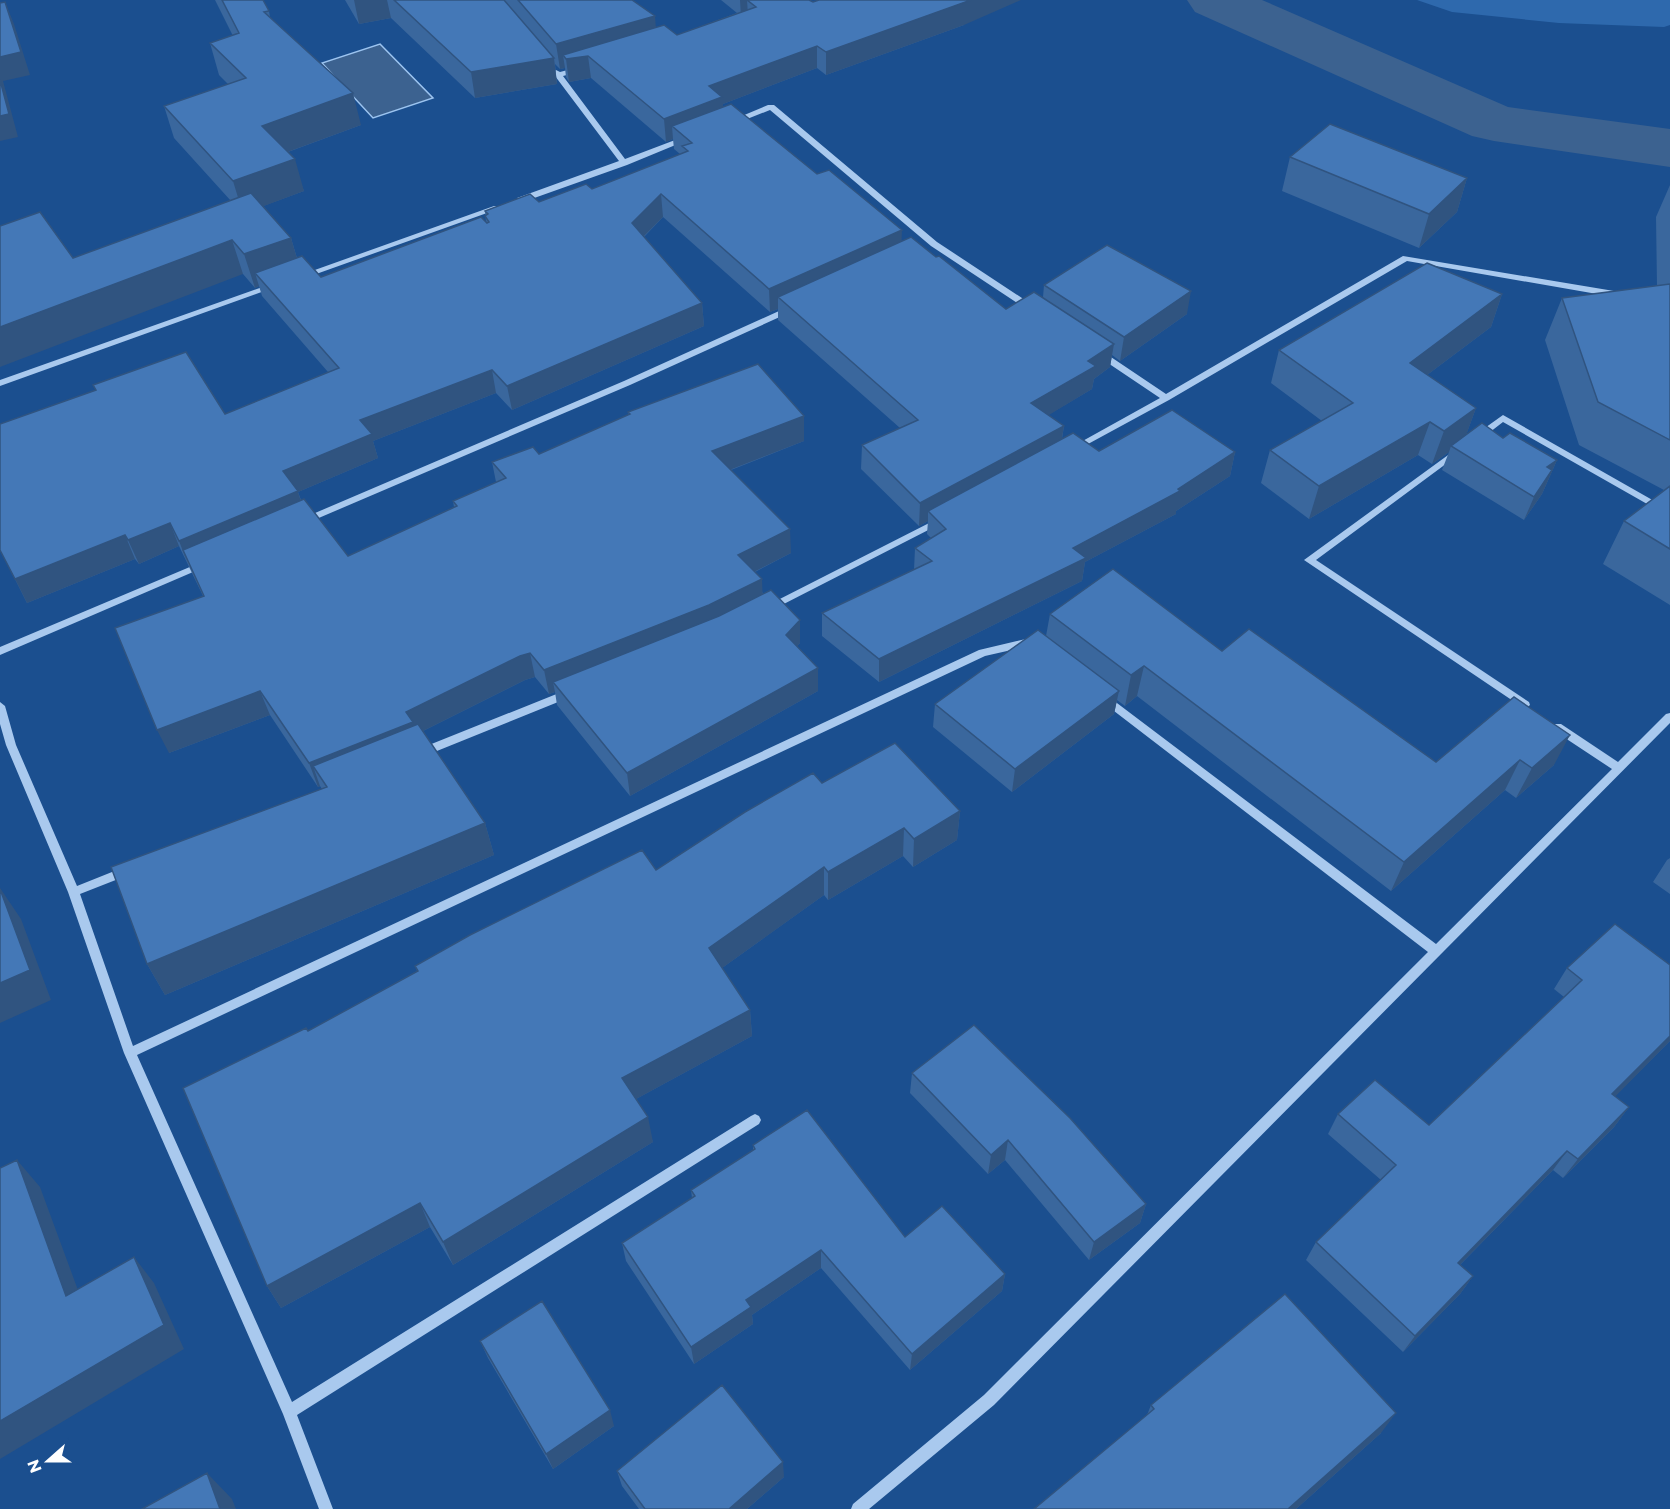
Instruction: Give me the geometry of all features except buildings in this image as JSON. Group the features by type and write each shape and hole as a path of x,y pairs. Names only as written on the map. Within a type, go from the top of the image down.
{"street":[{"path":"558,75 591,65"},
{"path":"551,67 624,163"},
{"path":"729,123 771,107 934,244 1041,314"},
{"path":"513,202 698,135"},
{"path":"290,281 502,206"},
{"path":"924,248 934,244"},
{"path":"1065,453 1166,398 1406,258 1624,295"},
{"path":"0,383 279,285"},
{"path":"297,524 627,383 797,306"},
{"path":"1089,346 1166,398"},
{"path":"1532,710 1309,560 1503,418 1670,514"},
{"path":"757,614 953,514"},
{"path":"0,651 209,562"},
{"path":"130,1053 983,653 1032,642 1041,649"},
{"path":"417,754 583,687"},
{"path":"1097,692 1436,951"},
{"path":"0,706 10,745 74,892 130,1053 289,1412 326,1509"},
{"path":"858,1509 989,1400 1670,717"},
{"path":"1552,723 1619,768"},
{"path":"74,892 141,866"},
{"path":"289,1412 755,1120"}],"shaded area":[{"path":"1417,0 1670,0 1670,25 1664,27 1559,23 1452,12"},
{"path":"380,44 433,98 373,118 322,63"}],"waterway":[{"path":"1215,0 1494,123 1670,148"}]}
